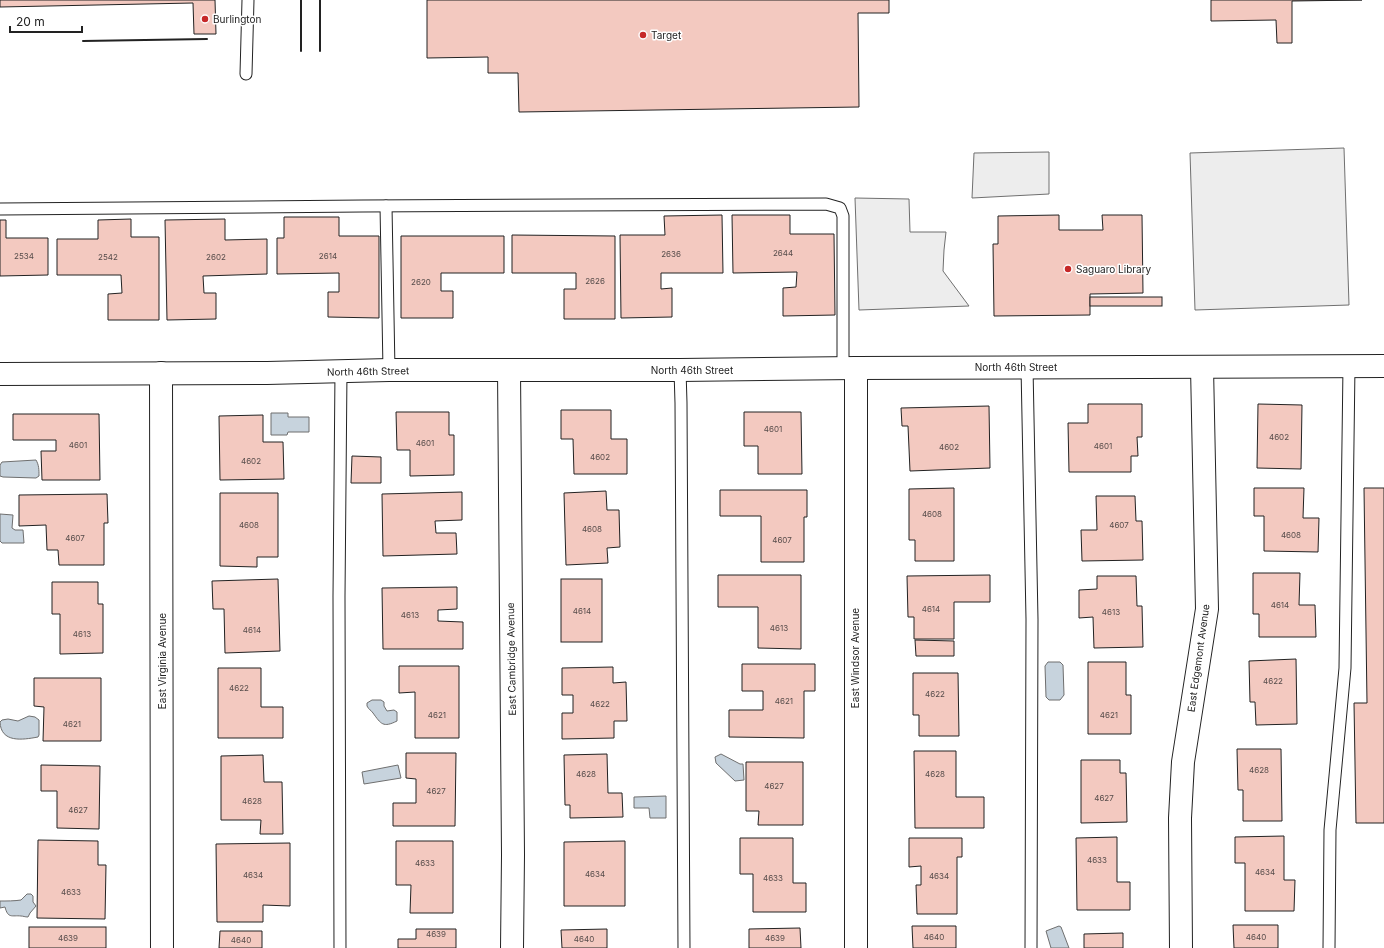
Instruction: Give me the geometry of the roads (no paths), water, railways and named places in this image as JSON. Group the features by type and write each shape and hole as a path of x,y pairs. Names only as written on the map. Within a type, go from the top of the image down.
{"street":[{"name":"North 46th Street","path":"0,374 389,370 1384,366"},
{"name":"East Edgemont Avenue","path":"1181,948 1180,818 1183,762 1207,609 1202,367"},
{"name":"East Windsor Avenue","path":"849,368 856,948"},
{"name":"East Cambridge Avenue","path":"509,370 513,855 512,948"},
{"name":"East Virginia Avenue","path":"161,373 162,948"}],"lane":[{"path":"246,74 248,0"},
{"path":"0,209 818,204 834,206 840,208 843,216 849,368"},
{"path":"386,206 389,370"},
{"path":"1329,948 1330,830 1345,668 1349,366"},
{"path":"1027,367 1032,619 1031,948"},
{"path":"680,370 682,411 684,948"},
{"path":"340,948 339,597 341,371"}],"place":[{"name":"Burlington","path":"205,19"},
{"name":"Target","path":"643,35"},
{"name":"Saguaro Library","path":"1068,269"}]}
